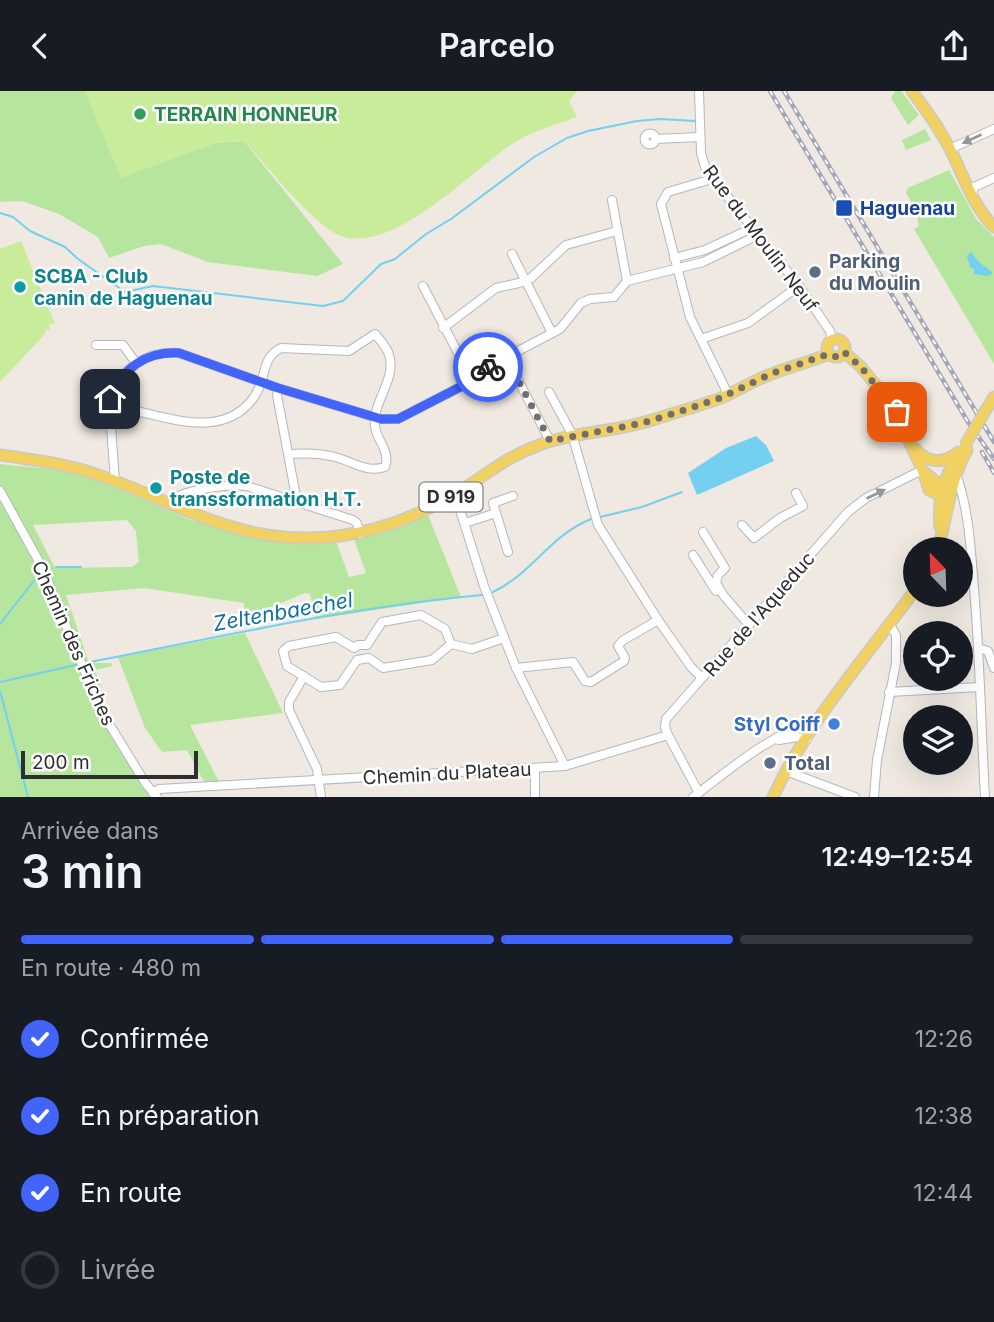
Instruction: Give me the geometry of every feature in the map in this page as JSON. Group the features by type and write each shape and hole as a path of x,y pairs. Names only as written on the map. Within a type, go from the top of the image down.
{"main road":[{"path":"912,91 976,188 985,218 994,227"},
{"path":"832,339 842,341 844,352 837,357 829,354 827,346 832,339"},
{"path":"844,352 861,367 890,402 923,471 944,492"},
{"name":"D 919","path":"0,455 63,465 115,481 223,525 265,535 298,538 360,534 427,510 500,463 550,441 643,423 729,394 765,377 829,354"},
{"path":"942,537 944,492 954,461 988,414 994,397"},
{"path":"909,439 918,452 934,461 948,459 965,447"},
{"path":"944,492 957,477 965,447"},
{"name":"D 919","path":"0,462 63,465"},
{"path":"773,797 786,771 818,722 893,630 906,607"}],"street":[{"name":"Rue du Moulin Neuf","path":"699,91 703,163 712,179 799,286 830,331 832,339"},
{"path":"950,149 994,129"},
{"path":"656,139 700,137"},
{"path":"976,188 994,178"},
{"path":"712,179 665,194 661,204 690,317 729,394"},
{"path":"612,200 627,281"},
{"path":"443,328 496,288 525,281 566,245 617,231"},
{"path":"674,258 755,232"},
{"path":"115,481 109,406 114,387 136,363 154,355 179,353 278,388 375,417 398,419 466,384 471,378 506,357 560,328 582,303 590,299 614,297 627,281 716,256 755,232"},
{"path":"712,247 716,256"},
{"path":"512,254 552,333"},
{"path":"423,286 471,378"},
{"path":"701,339 748,323 799,286"},
{"path":"109,406 179,422 211,421 234,415 247,407 262,381 267,358 281,348 349,351 376,334 388,352 391,367 375,417 375,427 388,457 386,467 365,469 336,457 289,454"},
{"path":"96,345 123,345 136,363"},
{"path":"506,357 550,441"},
{"path":"278,388 276,395 297,502"},
{"path":"550,392 573,436 598,525 658,620 691,667 702,678"},
{"name":"Rue de l'Aqueduc","path":"668,735 666,719 836,526 862,501 923,471"},
{"path":"957,477 972,557 985,797"},
{"path":"168,504 176,497 230,485 254,487 354,521 360,534"},
{"name":"Chemin des Friches","path":"0,491 46,576 100,709 155,796"},
{"path":"944,492 958,497 964,510"},
{"path":"742,525 754,538 780,517 803,506 796,493"},
{"path":"455,494 484,586 516,669 565,766"},
{"path":"508,552 493,503 513,496"},
{"path":"465,523 496,513"},
{"path":"703,531 725,568 718,575 716,583 748,626"},
{"path":"693,555 713,587 748,626"},
{"path":"369,658 367,645 382,622 421,615 445,629 450,644"},
{"path":"516,669 573,661 585,681 591,682 624,661 618,646 622,641 658,620"},
{"path":"874,797 877,760 896,663 893,630"},
{"path":"354,648 336,636 289,646 283,650 284,661 321,687 340,685 357,660 369,658 383,668 432,660 450,644"},
{"path":"450,644 472,649 504,638"},
{"path":"354,648 367,645"},
{"path":"354,648 353,655 357,660"},
{"path":"978,648 991,650 994,668"},
{"path":"304,677 289,702 289,710 314,760 320,797"},
{"path":"889,692 980,687"},
{"path":"668,735 696,795 769,742 799,726 818,722"},
{"name":"Chemin du Plateau","path":"155,796 179,789 565,766 668,735"},
{"path":"769,742 797,737 807,739"},
{"path":"535,768 536,797"},
{"path":"786,771 855,797"}],"green space":[{"path":"0,91 85,91 121,177 215,143 244,141 343,264 317,276 208,262 161,244 144,246 109,258 98,237 59,214 22,201 0,202"},
{"path":"85,91 577,91 569,101 577,117 517,141 435,204 388,232 365,238 344,237 333,232 306,210 244,141 215,143 121,178"},
{"path":"895,91 901,91 919,115 908,125 891,98"},
{"path":"925,129 931,140 906,150 902,140"},
{"path":"949,170 976,219 994,237 994,364 914,229 919,226 916,211 906,193 908,188"},
{"name":"SCBA - Club canin de Haguenau","path":"21,241 55,324 49,324 50,330 46,329 44,335 0,382 0,249"},
{"path":"0,464 71,471 193,521 194,519 246,535 281,541 336,541 349,577 366,573 354,539 377,534 433,510 428,515 461,597 316,619 310,594 305,593 245,615 244,603 144,588 66,595 89,663 78,668 98,711 150,797 0,797","holes":["127,520 136,531 139,562 132,567 55,568 33,525"]},
{"path":"245,633 283,713 190,725 219,782 205,783 187,750 162,752 145,728 118,657"},
{"path":"89,663 111,663 113,666 95,670 102,691 100,692"}],"water":[{"path":"971,252 992,274 974,274 967,256"},
{"path":"756,436 766,445 774,461 697,495 688,473 726,448"}],"waterway":[{"path":"0,213 13,217 30,231 65,247 125,292 153,286 323,306 343,301 381,264 395,259 534,157 567,138 637,121 695,121"},
{"name":"Zeltenbaechel","path":"600,517 642,507 682,492"},
{"name":"Zeltenbaechel","path":"493,592 520,575 552,544 576,526 591,519"},
{"path":"56,567 81,567"},
{"path":"0,624 40,573"},
{"name":"Zeltenbaechel","path":"90,662 334,615 482,595"},
{"name":"Zeltenbaechel","path":"0,682 76,665"},
{"path":"0,691 28,797"}],"railway":[{"path":"770,91 968,422 994,459"},
{"path":"784,91 994,442"},
{"path":"982,452 994,473"}],"way so far":[{"path":"488,367 506,357 550,441 643,423 720,398 781,370 829,354 837,357 844,352 861,367 897,412"}],"place":[{"name":"TERRAIN HONNEUR","path":"140,114"},
{"name":"Haguenau","path":"844,208"},
{"name":"Parking du Moulin","path":"815,272"},
{"name":"SCBA - Club canin de Haguenau","path":"20,287"},
{"name":"Poste de transsformation H.T.","path":"156,488"},
{"name":"Styl Coiff","path":"834,724"},
{"name":"Total","path":"770,763"}],"route":[{"path":"110,399 114,387 124,373 145,358 179,353 278,388 381,419 398,419 466,384 476,373 488,367"}]}
